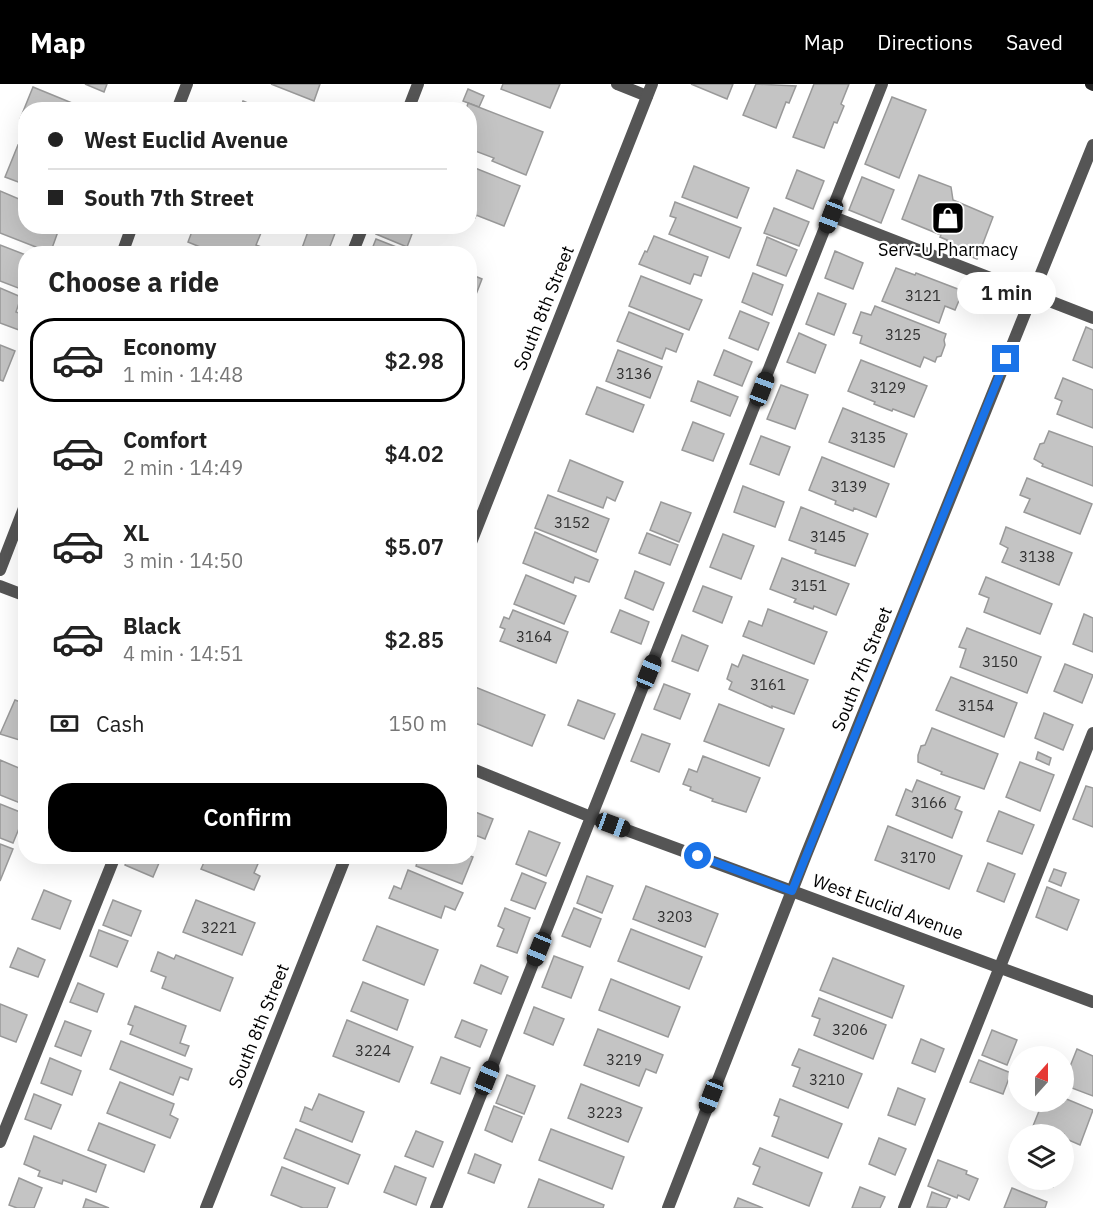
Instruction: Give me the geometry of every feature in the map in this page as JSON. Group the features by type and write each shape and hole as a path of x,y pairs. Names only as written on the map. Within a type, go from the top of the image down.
{"street":[{"path":"180,102 187,84"},
{"path":"411,102 418,84"},
{"path":"617,84 650,90"},
{"path":"436,1208 882,84"},
{"name":"South 8th Street","path":"477,527 650,90"},
{"name":"South 7th Street","path":"668,1208 792,891 1093,145"},
{"path":"831,216 1093,318"},
{"path":"0,570 18,524"},
{"path":"0,586 18,593"},
{"path":"904,1208 1093,733"},
{"name":"West Euclid Avenue","path":"477,771 591,817 1093,1002"},
{"path":"0,1142 112,864"},
{"name":"South 8th Street","path":"206,1208 343,864"}],"building":[{"path":"85,84 107,84 104,92"},
{"path":"271,84 320,84 314,101"},
{"path":"503,84 560,84 550,108 501,89"},
{"path":"691,84 733,84 727,99"},
{"path":"756,84 796,86 789,103 786,102 776,128 743,115"},
{"path":"814,84 849,84 841,104 844,106 837,123 834,122 824,148 793,137"},
{"path":"33,87 70,102 27,102"},
{"path":"468,89 484,96 479,107 477,102 463,101"},
{"path":"892,97 926,110 899,178 865,164"},
{"path":"477,106 543,132 526,175 492,161 494,158 477,152"},
{"path":"18,145 18,182 5,177"},
{"path":"694,166 749,188 737,218 682,197"},
{"path":"477,169 520,186 504,226 477,215"},
{"path":"797,170 824,181 813,209 786,198"},
{"name":"Serv-U Pharmacy","path":"919,175 951,187 953,200 993,217 977,259 944,246 947,240 940,237 941,235 902,219"},
{"path":"862,177 894,190 881,223 849,210"},
{"path":"0,191 18,199 18,234 57,234 53,246 33,246 0,233"},
{"path":"675,202 741,228 729,258 669,234 676,218 670,216"},
{"path":"774,208 809,222 799,246 764,233"},
{"path":"191,234 261,234 256,245 258,246 198,246 188,242"},
{"path":"307,234 335,234 330,246 303,246"},
{"path":"376,234 412,234 407,246"},
{"path":"654,236 708,257 701,276 694,274 690,284 639,264"},
{"path":"767,237 797,250 786,276 757,265"},
{"path":"376,239 394,246 373,246"},
{"path":"0,245 18,252 18,288 0,281"},
{"path":"835,251 863,263 853,289 825,278"},
{"path":"896,268 963,291 955,310 945,306 939,323 882,301"},
{"path":"753,273 783,285 772,315 742,302"},
{"path":"641,276 702,300 689,330 629,306"},
{"path":"477,277 482,279 477,292"},
{"path":"0,288 18,296 16,312 18,313 18,330 0,323"},
{"path":"818,293 846,304 834,335 806,324"},
{"path":"875,306 946,334 941,356 937,357 935,362 924,357 920,367 860,343 862,336 853,333 861,312 871,315"},
{"path":"740,311 769,323 758,350 729,338"},
{"path":"629,312 683,334 676,352 666,348 662,359 617,341"},
{"path":"1086,327 1093,330 1093,368 1073,360"},
{"path":"799,333 826,345 815,373 787,362"},
{"path":"0,345 15,351 3,381 0,380"},
{"path":"618,350 662,367 650,398 606,381"},
{"path":"724,350 752,362 742,386 714,375"},
{"path":"861,360 927,386 914,417 874,404 875,402 848,391"},
{"path":"1063,378 1093,390 1093,428 1057,414 1062,401 1055,398"},
{"path":"698,381 738,397 730,416 691,401"},
{"path":"781,385 808,395 795,429 767,419"},
{"path":"597,387 644,405 633,432 586,414"},
{"path":"843,408 907,434 894,467 829,442"},
{"path":"693,422 724,434 713,461 682,450"},
{"path":"1049,431 1093,447 1093,486 1042,466 1043,464 1034,459"},
{"path":"761,436 790,447 779,475 750,464"},
{"path":"822,457 889,484 876,517 854,508 853,511 835,504 836,501 809,490"},
{"path":"570,460 623,482 615,501 607,497 603,508 558,491"},
{"path":"1027,478 1092,504 1080,534 1024,512 1030,499 1020,495"},
{"path":"743,486 784,502 775,527 734,512"},
{"path":"548,495 609,519 596,552 535,528"},
{"path":"661,502 691,513 679,542 650,530"},
{"path":"801,507 868,534 855,566 815,553 816,550 789,540"},
{"path":"1006,527 1072,553 1059,585 1002,562 1008,548 1000,544"},
{"path":"535,532 598,560 589,582 575,577 573,583 523,563"},
{"path":"647,533 678,545 670,565 639,553"},
{"path":"723,534 754,546 741,579 710,567"},
{"path":"782,558 849,584 836,615 814,606 813,609 794,602 796,599 770,589"},
{"path":"635,571 664,583 653,610 625,598"},
{"path":"526,575 576,596 564,624 514,604"},
{"path":"986,577 1052,604 1040,634 984,612 989,598 979,594"},
{"path":"703,586 732,597 722,623 693,611"},
{"path":"768,609 827,632 814,664 743,636 749,621 762,626"},
{"path":"513,610 568,632 556,663 500,641 505,629 500,627 504,617 509,619"},
{"path":"620,610 649,622 641,644 611,632"},
{"path":"1084,614 1093,618 1093,652 1073,644"},
{"path":"967,628 1041,657 1027,693 960,667 966,649 959,647"},
{"path":"682,635 708,646 698,671 672,661"},
{"path":"743,655 808,680 794,714 772,706 772,708 729,689 732,682 727,679 732,664 738,667"},
{"path":"1065,664 1093,675 1082,703 1054,691"},
{"path":"951,677 1017,703 1004,737 936,710"},
{"path":"664,684 690,694 680,719 654,709"},
{"path":"477,688 545,715 532,746 477,724"},
{"path":"15,700 18,701 18,740 0,734"},
{"path":"578,700 615,714 604,739 568,725"},
{"path":"719,704 784,729 769,766 704,741"},
{"path":"1044,713 1073,725 1063,750 1035,738"},
{"path":"932,728 998,754 984,789 941,774 942,772 918,762 921,746 925,745"},
{"path":"642,734 670,744 659,772 631,761"},
{"path":"1038,752 1051,758 1049,765 1036,759"},
{"path":"703,756 760,778 746,812 712,801 713,799 690,790 691,787 683,784 689,769 697,772"},
{"path":"0,760 18,768 18,802 0,795"},
{"path":"1020,762 1054,775 1040,811 1006,797"},
{"path":"917,780 960,797 955,809 962,812 952,838 896,815 906,789 912,792"},
{"path":"1086,786 1093,788 1093,827 1073,819"},
{"path":"0,804 18,811 18,831 13,843 0,838"},
{"path":"999,811 1034,825 1022,854 987,841"},
{"path":"477,813 493,819 485,839 477,836"},
{"path":"888,826 962,856 949,889 875,860"},
{"path":"529,831 560,843 546,876 516,864"},
{"path":"0,844 13,849 0,881"},
{"path":"988,863 1015,874 1004,902 977,891"},
{"path":"125,864 159,864 153,877"},
{"path":"203,864 258,864 254,873 260,876 254,890 201,869"},
{"path":"417,864 470,864 462,884 416,866"},
{"path":"1054,869 1066,873 1061,886 1049,881"},
{"path":"408,870 463,893 455,910 445,906 441,918 389,898 394,886 401,889"},
{"path":"522,873 546,883 535,909 511,900"},
{"path":"587,876 613,886 602,913 577,903"},
{"path":"646,886 718,914 705,947 633,919"},
{"path":"1047,887 1079,900 1067,930 1036,917"},
{"path":"44,890 71,901 60,929 32,919"},
{"path":"113,900 141,911 131,936 103,925"},
{"path":"196,900 255,923 242,955 183,932"},
{"path":"505,908 530,918 517,953 497,946 504,929 498,926"},
{"path":"574,908 601,919 590,947 562,936"},
{"path":"377,926 438,950 424,985 363,960"},
{"path":"631,929 702,957 689,989 618,961"},
{"path":"99,930 128,941 117,967 90,956"},
{"path":"18,948 45,960 38,977 10,967"},
{"path":"158,952 174,959 176,955 233,978 220,1011 162,988 166,977 151,971"},
{"path":"554,956 583,967 571,998 542,987"},
{"path":"833,958 904,986 892,1018 820,990"},
{"path":"481,965 508,977 501,994 474,983"},
{"path":"611,979 680,1007 668,1037 599,1010"},
{"path":"363,982 408,1000 397,1030 351,1011"},
{"path":"78,983 104,994 97,1012 70,1002"},
{"path":"819,998 886,1025 873,1059 814,1035 820,1019 812,1016"},
{"path":"0,1004 27,1015 16,1042 0,1036"},
{"path":"135,1006 186,1026 180,1043 189,1046 185,1056 130,1034 133,1026 128,1024"},
{"path":"534,1007 564,1019 553,1045 524,1033"},
{"path":"347,1020 413,1047 399,1082 333,1056"},
{"path":"462,1020 487,1030 480,1047 455,1037"},
{"path":"65,1021 91,1031 81,1056 55,1046"},
{"path":"598,1029 663,1055 656,1073 646,1069 639,1086 584,1065"},
{"path":"992,1030 1017,1040 1015,1046 1008,1046 1007,1065 982,1055"},
{"path":"921,1039 944,1049 935,1072 912,1063"},
{"path":"121,1041 192,1069 188,1080 180,1077 173,1095 110,1069"},
{"path":"799,1049 862,1074 848,1108 793,1086 800,1068 792,1065"},
{"path":"1077,1049 1093,1056 1093,1096 1074,1089 1074,1056"},
{"path":"441,1057 470,1068 460,1094 431,1083"},
{"path":"50,1058 81,1071 72,1095 41,1083"},
{"path":"979,1060 1008,1072 1008,1081 1003,1094 970,1082"},
{"path":"507,1075 535,1086 524,1114 496,1103"},
{"path":"120,1082 174,1104 170,1115 178,1119 170,1138 107,1113"},
{"path":"581,1084 642,1108 628,1142 568,1118"},
{"path":"898,1088 925,1099 915,1125 888,1115"},
{"path":"34,1094 61,1105 51,1129 25,1119"},
{"path":"319,1094 364,1112 352,1142 300,1121 305,1107 312,1110"},
{"path":"780,1099 842,1124 828,1158 772,1136 779,1117 774,1115"},
{"path":"1074,1102 1093,1110 1080,1145 1074,1142 1074,1124 1034,1124 1039,1112 1074,1112"},
{"path":"494,1106 522,1117 512,1142 485,1130"},
{"path":"99,1123 155,1145 144,1172 88,1150"},
{"path":"296,1129 360,1155 348,1184 284,1158"},
{"path":"551,1129 624,1157 612,1189 539,1160"},
{"path":"416,1131 443,1142 433,1167 405,1156"},
{"path":"34,1136 106,1165 96,1192 63,1180 62,1184 38,1176 40,1171 24,1164"},
{"path":"879,1138 906,1149 895,1175 869,1164"},
{"path":"760,1148 822,1173 809,1206 753,1184 760,1167 753,1164"},
{"path":"475,1154 501,1165 494,1183 468,1173"},
{"path":"938,1160 967,1171 966,1174 978,1179 969,1200 958,1195 957,1198 928,1186"},
{"path":"395,1166 426,1178 416,1205 384,1192"},
{"path":"282,1167 335,1188 327,1208 303,1208 271,1195"},
{"path":"19,1178 42,1188 34,1208 17,1208 9,1205"},
{"path":"539,1179 604,1205 603,1208 528,1208"},
{"path":"860,1187 885,1197 880,1208 852,1208"},
{"path":"1011,1190 1017,1190 1047,1202 1045,1208 1004,1208"},
{"path":"932,1192 950,1199 946,1208 927,1207"},
{"path":"738,1198 763,1208 734,1208"},
{"path":"86,1199 109,1208 83,1208"}],"place":[{"name":"Serv-U Pharmacy","path":"948,218"}],"route":[{"path":"698,856 792,891 1006,359"}]}
